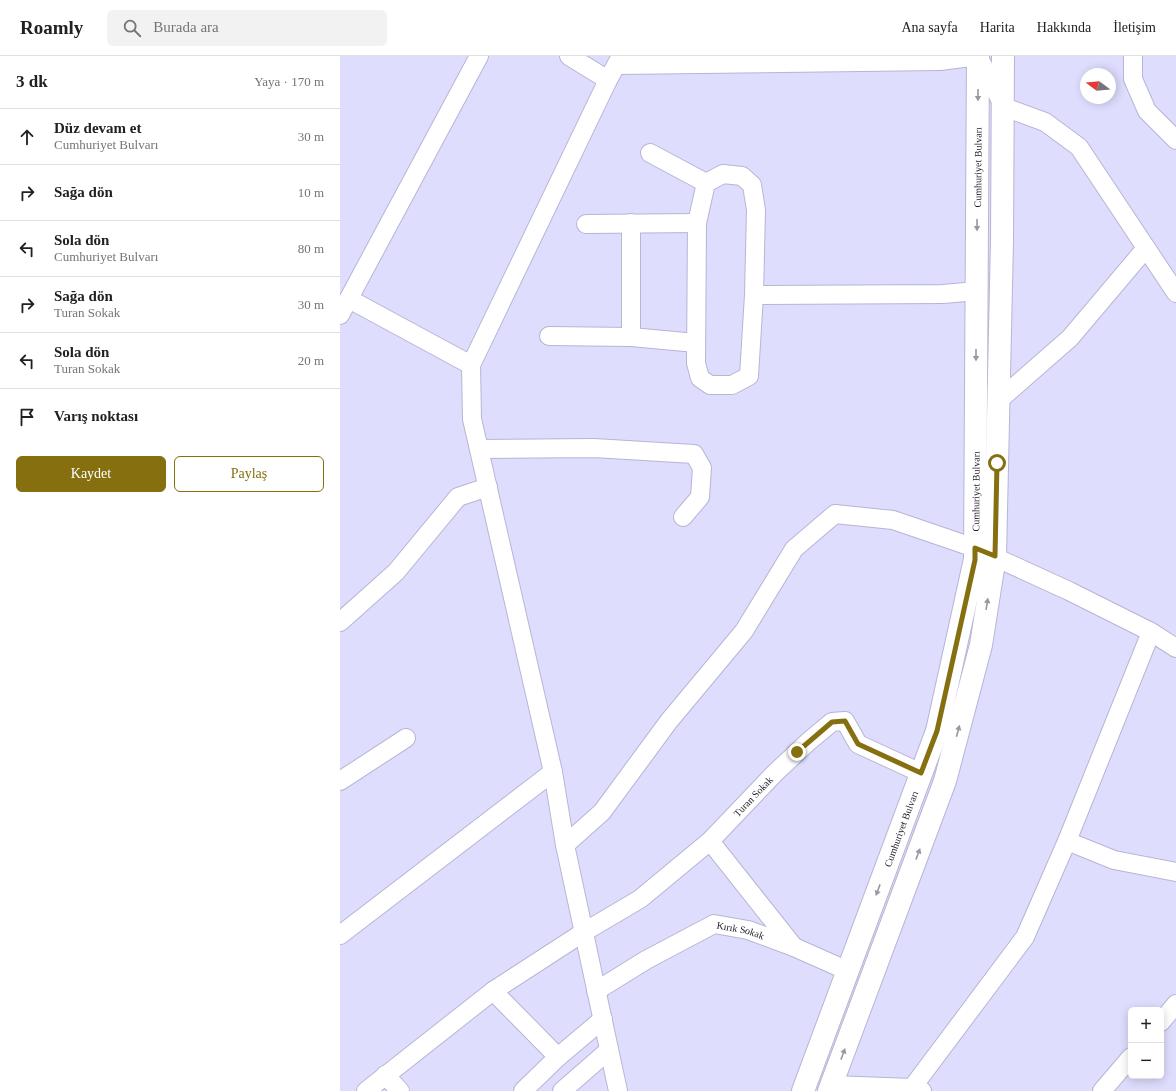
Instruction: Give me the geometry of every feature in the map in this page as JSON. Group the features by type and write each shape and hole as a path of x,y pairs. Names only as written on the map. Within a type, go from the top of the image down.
{"main road":[{"name":"Cumhuriyet Bulvarı","path":"978,56 977,291 985,552"},
{"name":"Cumhuriyet Bulvarı","path":"830,1088 945,781 981,645 985,552 998,401 1004,108 1003,56"},
{"name":"Cumhuriyet Bulvarı","path":"803,1091 937,731 975,560 985,552"}],"street":[{"path":"340,315 478,56"},
{"path":"569,56 615,67 940,61 978,56 1004,108 1045,122 1079,147 1176,293"},
{"path":"1133,56 1134,79 1147,111 1176,140"},
{"path":"615,67 471,365 472,419 553,772 565,845 618,1091"},
{"path":"650,153 706,183"},
{"path":"723,174 742,176 752,185 756,210 754,295 749,376 732,385 710,385 700,378 696,363 698,223 706,183 723,174"},
{"path":"631,223 631,337"},
{"path":"586,224 698,223"},
{"path":"998,401 1070,338 1146,248"},
{"path":"754,295 943,294 977,291"},
{"path":"349,299 471,365"},
{"path":"549,336 631,337 696,343"},
{"path":"479,449 594,448 694,454 702,468 700,497 684,517"},
{"path":"340,622 396,572 458,497 488,487"},
{"path":"565,845 602,812 670,721 744,631 794,548 835,514 893,520 985,552 1069,591 1151,632 1176,648"},
{"path":"830,1088 917,1090 1025,937 1067,841 1151,632"},
{"name":"Turan Sokak","path":"366,1091 493,991 584,932 640,899 710,842 775,773 832,722 845,721 858,744 921,773"},
{"path":"340,781 406,738"},
{"path":"340,935 553,772"},
{"path":"1067,841 1114,860 1176,872"},
{"path":"710,842 794,947"},
{"name":"Kırık Sokak","path":"596,991 646,960 714,924 748,930 794,947 848,971"},
{"path":"493,991 558,1057"},
{"path":"1169,1012 1176,1028"},
{"path":"523,1091 558,1057 603,1019"},
{"path":"562,1091 609,1050"},
{"path":"1110,1087 1128,1061"},
{"path":"385,1075 400,1091"}],"route":[{"path":"797,752 832,722 845,721 858,744 921,773 937,731 975,560 975,548 995,556 997,463"}]}
